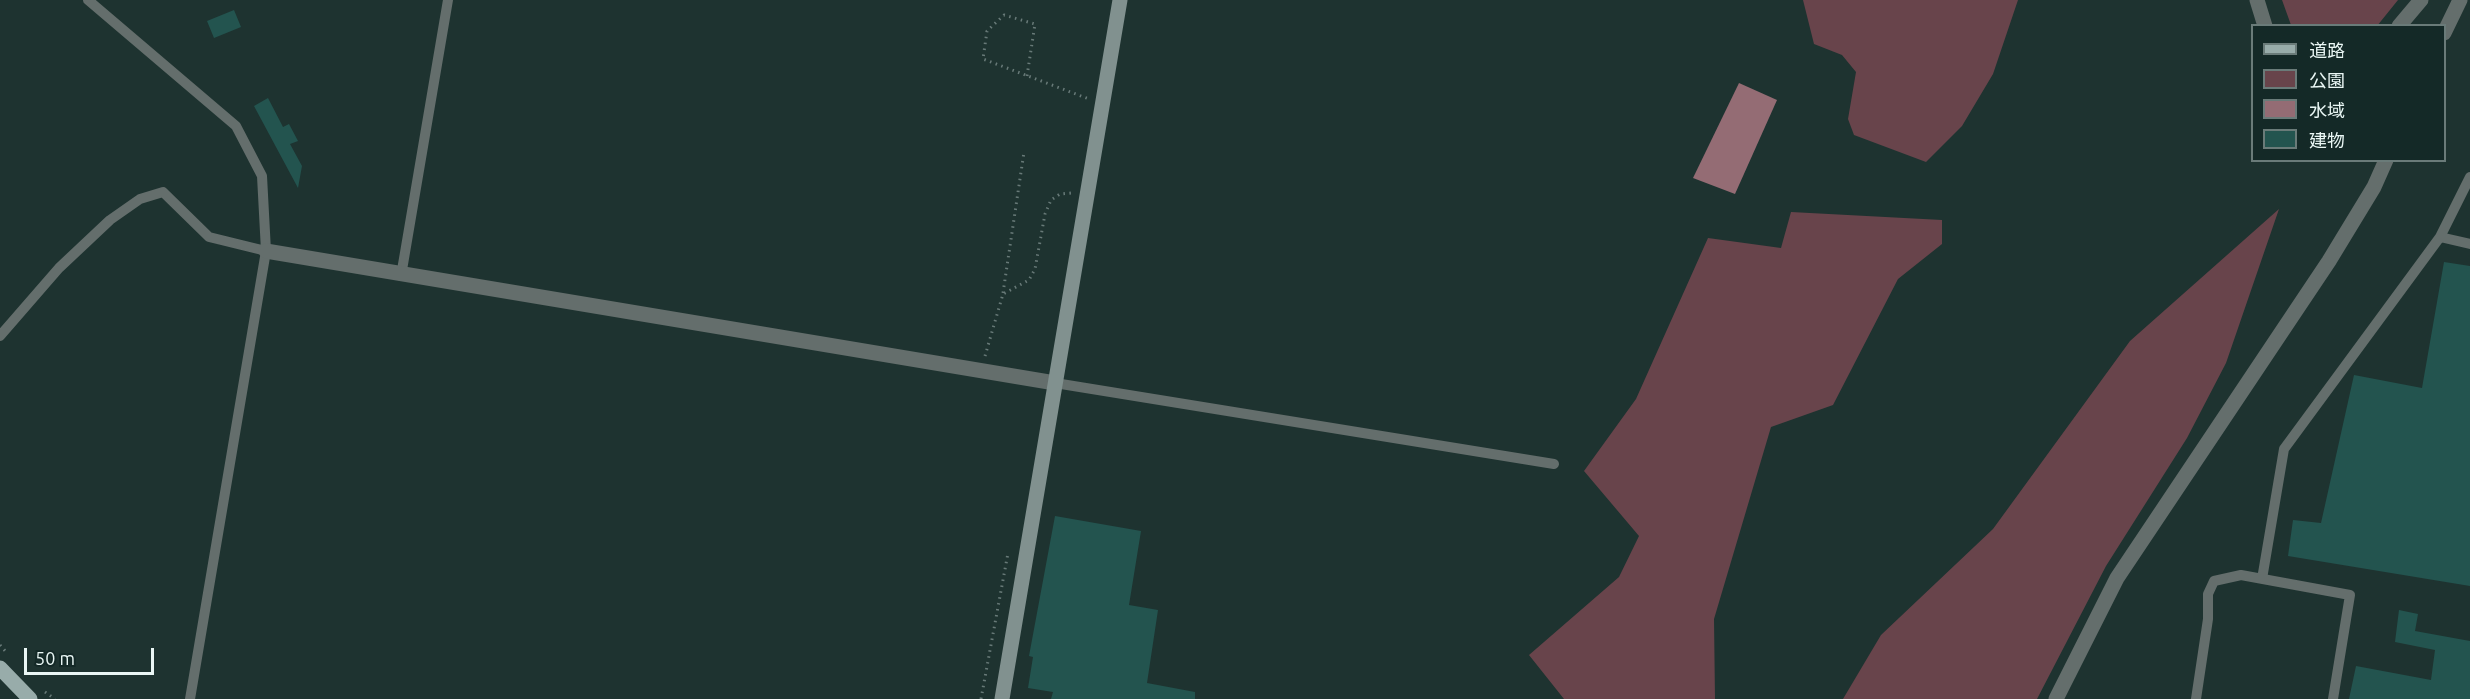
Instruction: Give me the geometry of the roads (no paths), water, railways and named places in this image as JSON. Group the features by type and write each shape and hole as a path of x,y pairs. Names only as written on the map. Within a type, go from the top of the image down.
{"main road":[{"path":"0,668 30,699"}],"street":[{"path":"1002,699 1120,0"},
{"path":"2257,0 2264,24"},
{"path":"2401,24 2421,0"},
{"path":"2446,31 2460,0"},
{"path":"2056,699 2117,578 2329,261 2374,187 2385,162"},
{"path":"266,251 401,276 1055,383"}],"lane":[{"path":"88,0 236,126 262,176 266,251 190,699"},
{"path":"401,276 448,0"},
{"path":"2262,579 2284,449 2440,237 2470,177"},
{"path":"0,336 59,268 110,220 140,199 163,192 209,237 266,251"},
{"path":"2440,237 2470,244"},
{"path":"1055,383 1554,464"},
{"path":"2196,699 2208,619 2208,594 2214,581 2241,575 2350,596 2332,699"}],"water":[{"path":"1739,83 1777,100 1735,194 1693,178"}]}
